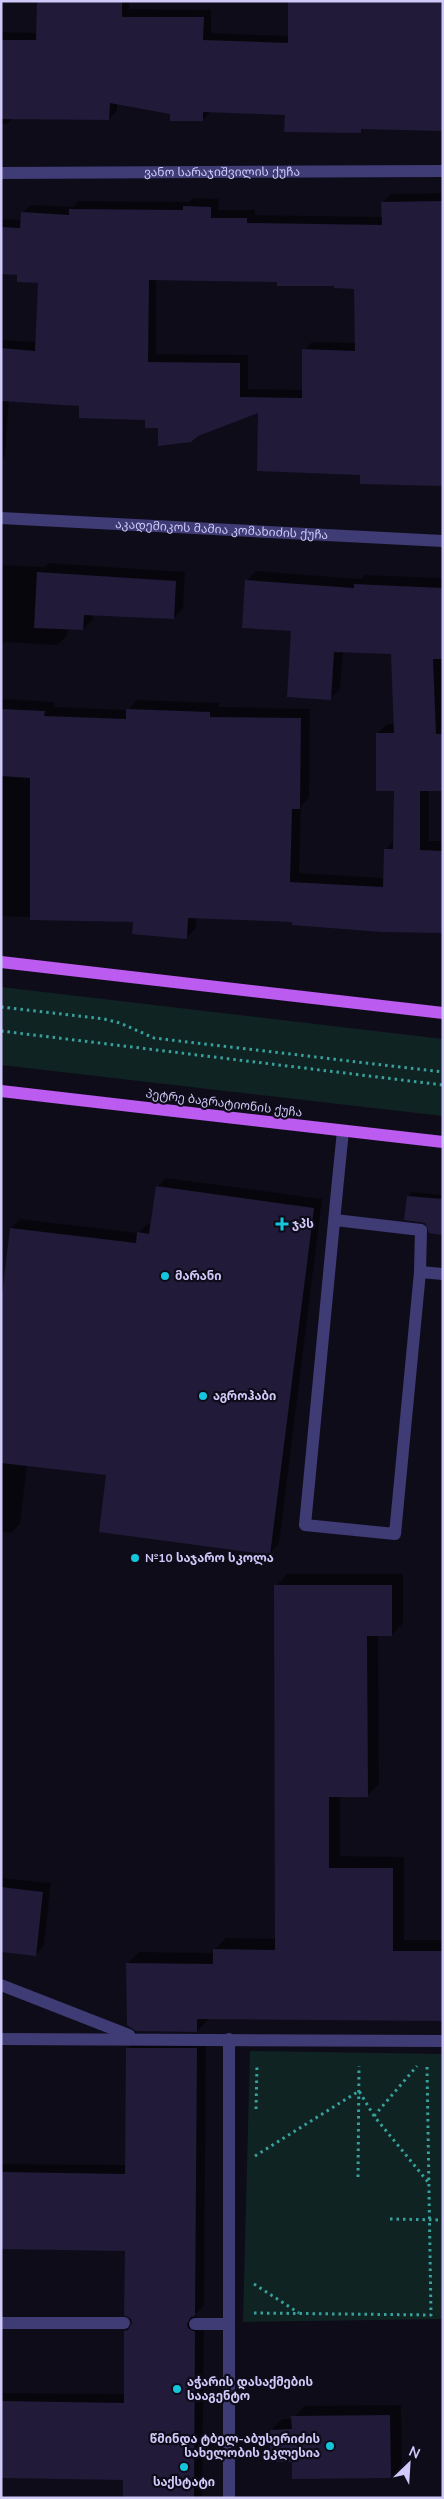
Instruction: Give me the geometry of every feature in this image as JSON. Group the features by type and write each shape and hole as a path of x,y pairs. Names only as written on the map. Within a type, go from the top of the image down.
{"main road":[{"path":"1,962 443,1013"},
{"name":"პეტრე ბაგრატიონის ქუჩა","path":"1,1091 443,1142"}],"street":[{"name":"ვანო სარაჯიშვილის ქუჩა","path":"1,173 443,171"},
{"name":"აკადემიკოს მამია კომახიძის ქუჩა","path":"1,518 443,541"},
{"path":"335,1220 421,1230 420,1272 394,1534 305,1525 343,1131"},
{"path":"420,1272 443,1274"},
{"path":"1,1985 136,2038"},
{"path":"1,2039 136,2038 443,2041"},
{"path":"229,2039 229,2498"},
{"path":"1,2323 124,2323"},
{"path":"195,2324 229,2324"}],"path":[{"path":"1,1007 104,1018 120,1022 154,1038 443,1072"},
{"path":"1,1032 443,1086"},
{"path":"358,2178 360,2040"},
{"path":"229,2324 249,2313 431,2315 428,2219 428,2041"},
{"path":"374,2116 418,2066"},
{"path":"359,2091 374,2116 428,2182"},
{"path":"255,2156 359,2091"},
{"path":"390,2219 443,2220"},
{"path":"249,2282 301,2314"}],"green space":[{"path":"1,987 443,1039 443,1116 1,1065"},
{"path":"250,2051 443,2054 443,2319 243,2322"}],"building":[{"path":"37,1 122,1 122,17 204,17 203,40 288,43 288,1 443,1 443,131 361,129 361,133 284,132 285,115 203,112 203,121 170,121 170,114 110,103 109,120 1,119 1,40 36,40"},
{"path":"443,201 443,486 360,484 360,475 257,471 258,413 198,436 191,442 158,446 158,428 145,428 145,420 79,418 79,406 1,401 1,348 35,351 38,283 17,282 17,275 1,274 1,227 20,228 21,212 69,215 69,209 183,210 183,206 211,207 211,218 247,218 247,223 382,225 381,202","holes":["149,280 277,282 277,286 334,286 334,288 354,289 355,351 302,349 302,398 240,397 240,363 148,362"]},
{"path":"37,572 176,581 174,619 84,615 83,630 34,628"},
{"path":"245,580 354,588 354,584 443,588 443,659 433,659 436,734 443,734 443,791 420,791 420,850 443,851 443,933 382,932 292,925 292,922 188,918 187,939 132,934 133,922 30,920 30,778 1,776 1,709 45,711 44,716 126,719 126,709 210,712 210,717 301,718 300,809 292,809 290,882 383,887 384,849 393,849 394,791 376,791 376,733 394,733 391,654 334,652 331,700 287,697 291,631 242,628"},
{"name":"აგროჰაბი","path":"156,1186 314,1208 270,1555 99,1532 106,1475 1,1463 1,1303 10,1228 136,1243 137,1232 149,1234"},
{"path":"407,1196 443,1199 443,1235 429,1233 425,1223 404,1220"},
{"path":"274,1585 392,1585 392,1636 367,1636 368,1797 329,1797 329,1868 393,1868 393,1951 443,1951 443,2021 197,2019 197,2032 136,2031 127,2025 126,1963 213,1964 213,1949 275,1950"},
{"path":"1,1887 43,1892 36,1956 1,1952"},
{"path":"126,2048 197,2048 195,2316 191,2317 187,2324 188,2328 195,2332 194,2498 123,2498 123,2480 1,2478 1,2401 124,2403 124,2331 128,2330 132,2323 131,2319 124,2315 125,2251 1,2249 1,2172 125,2174"},
{"name":"წმინდა ტბელ-აბუსერიძის სახელობის ეკლესია","path":"390,2415 391,2478 292,2479 292,2462 270,2462 270,2430 292,2429 291,2416"}],"place":[{"name":"ჯპს","path":"282,1224"},
{"name":"მარანი","path":"165,1276"},
{"name":"აგროჰაბი","path":"203,1396"},
{"name":"№10 საჯარო სკოლა","path":"135,1558"},
{"name":"აჭარის დასაქმების სააგენტო","path":"177,2389"},
{"name":"წმინდა ტბელ-აბუსერიძის სახელობის ეკლესია","path":"330,2446"},
{"name":"საქსტატი","path":"184,2467"}]}
